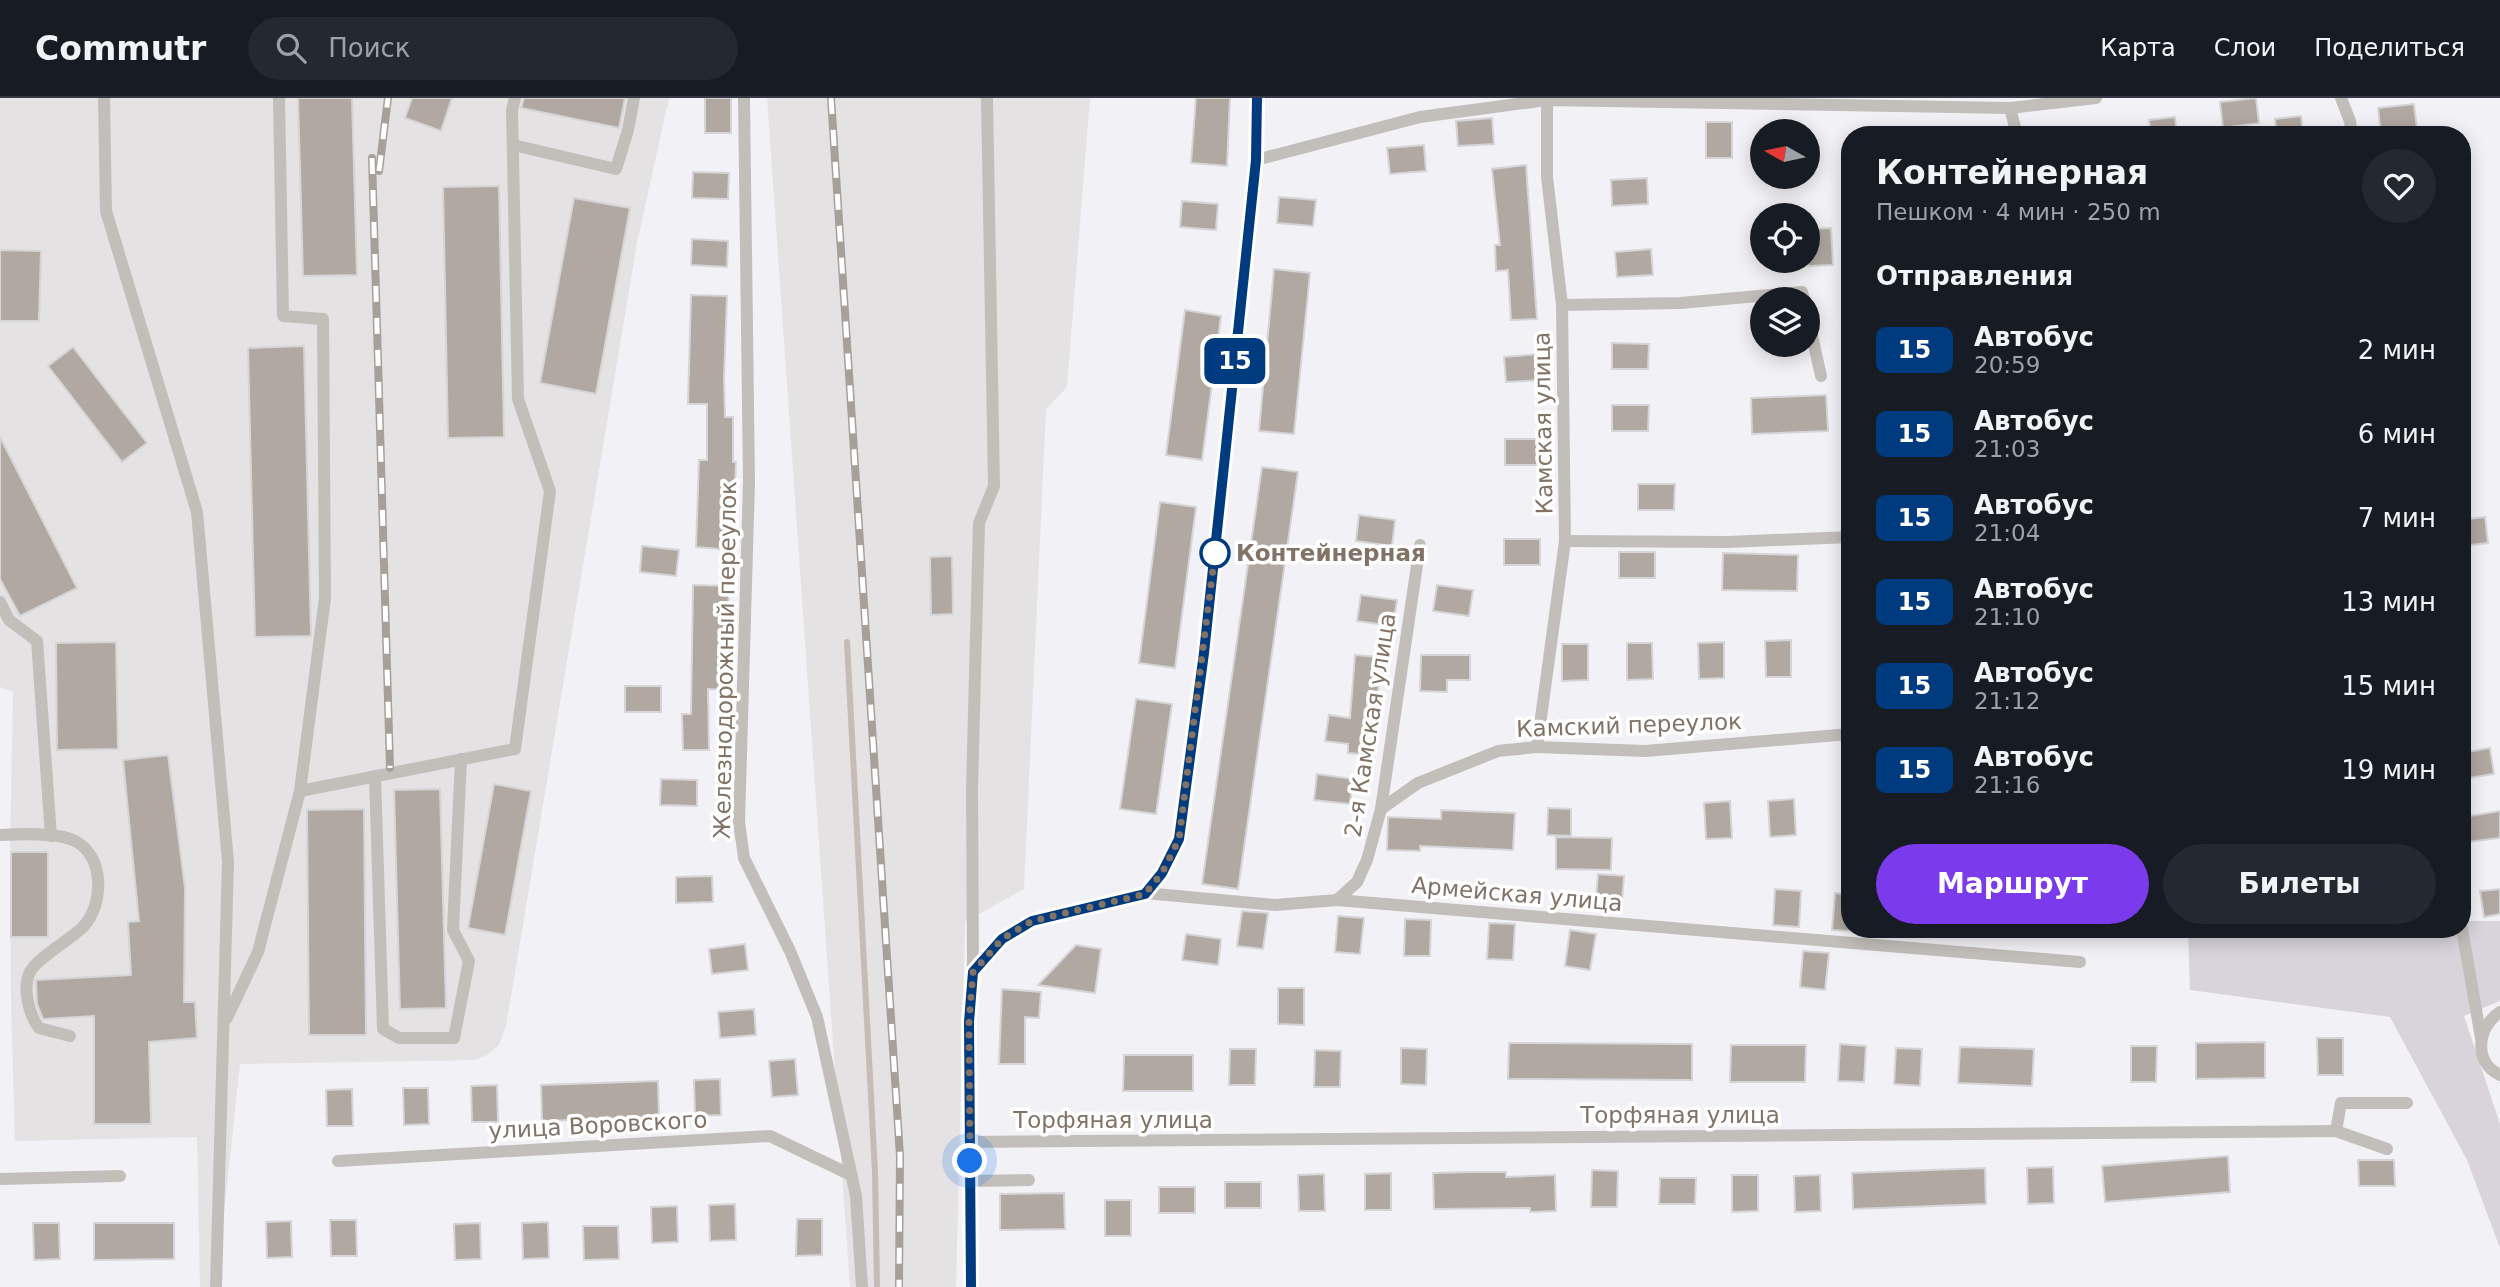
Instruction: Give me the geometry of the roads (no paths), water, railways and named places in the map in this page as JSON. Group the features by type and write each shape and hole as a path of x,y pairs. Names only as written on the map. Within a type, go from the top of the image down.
{"street":[{"path":"104,98 106,211 197,512 228,862 216,1287"},
{"path":"223,1024 258,952 300,791 325,598 323,319 284,316 279,98"},
{"path":"300,791 515,749 551,491 517,399 512,110 515,98"},
{"path":"513,145 616,169 634,98"},
{"name":"Железнодорожный переулок","path":"744,98 749,482 739,822 744,858 790,951 817,1017 856,1196 862,1287"},
{"path":"971,1287 969,1022 973,972 972,788 979,523 994,486 987,98"},
{"path":"1145,894 1162,873 1179,839 1204,653 1256,160 1257,98"},
{"path":"1256,160 1420,117 1547,99 1948,103 2010,108 2096,98"},
{"path":"2341,98 2351,126"},
{"name":"Камская улица","path":"1537,747 1565,541 1562,305 1547,177 1547,99"},
{"path":"2010,108 2015,126"},
{"path":"1562,305 1681,303 1750,297"},
{"path":"1817,357 1821,376"},
{"path":"1565,541 1728,542 1841,537"},
{"name":"2-я Камская улица","path":"1337,900 1357,882 1367,860 1381,809 1420,545"},
{"path":"0,602 9,620 37,641 51,836"},
{"name":"Камский переулок","path":"1381,809 1418,783 1498,751 1537,747 1645,751 1841,735"},
{"path":"375,776 383,1029 399,1038 454,1038 468,961 453,930 461,759"},
{"path":"0,835 51,836 75,841 86,849 93,862 98,877 96,903 86,923 68,941 33,967 27,981 32,1019 39,1028 70,1036"},
{"name":"Армейская улица","path":"973,972 1002,939 1032,921 1145,894 1275,905 1337,900 2080,962"},
{"path":"2464,938 2481,1051 2486,1063 2500,1075"},
{"path":"2481,1038 2485,1027 2500,1012"},
{"path":"2336,1131 2341,1103 2407,1103"},
{"name":"Торфяная улица","path":"970,1142 2336,1131 2387,1149"},
{"name":"улица Воровского","path":"338,1161 770,1136 851,1175"},
{"path":"0,1179 120,1176"},
{"path":"970,1181 1029,1180"}],"waterway":[{"path":"847,642 875,1172 877,1287"}],"railway":[{"path":"379,171 388,98"},
{"path":"831,98 900,1156 899,1287"},
{"path":"372,158 390,768"}],"place":[{"name":"Контейнерная","path":"1215,553"}]}
